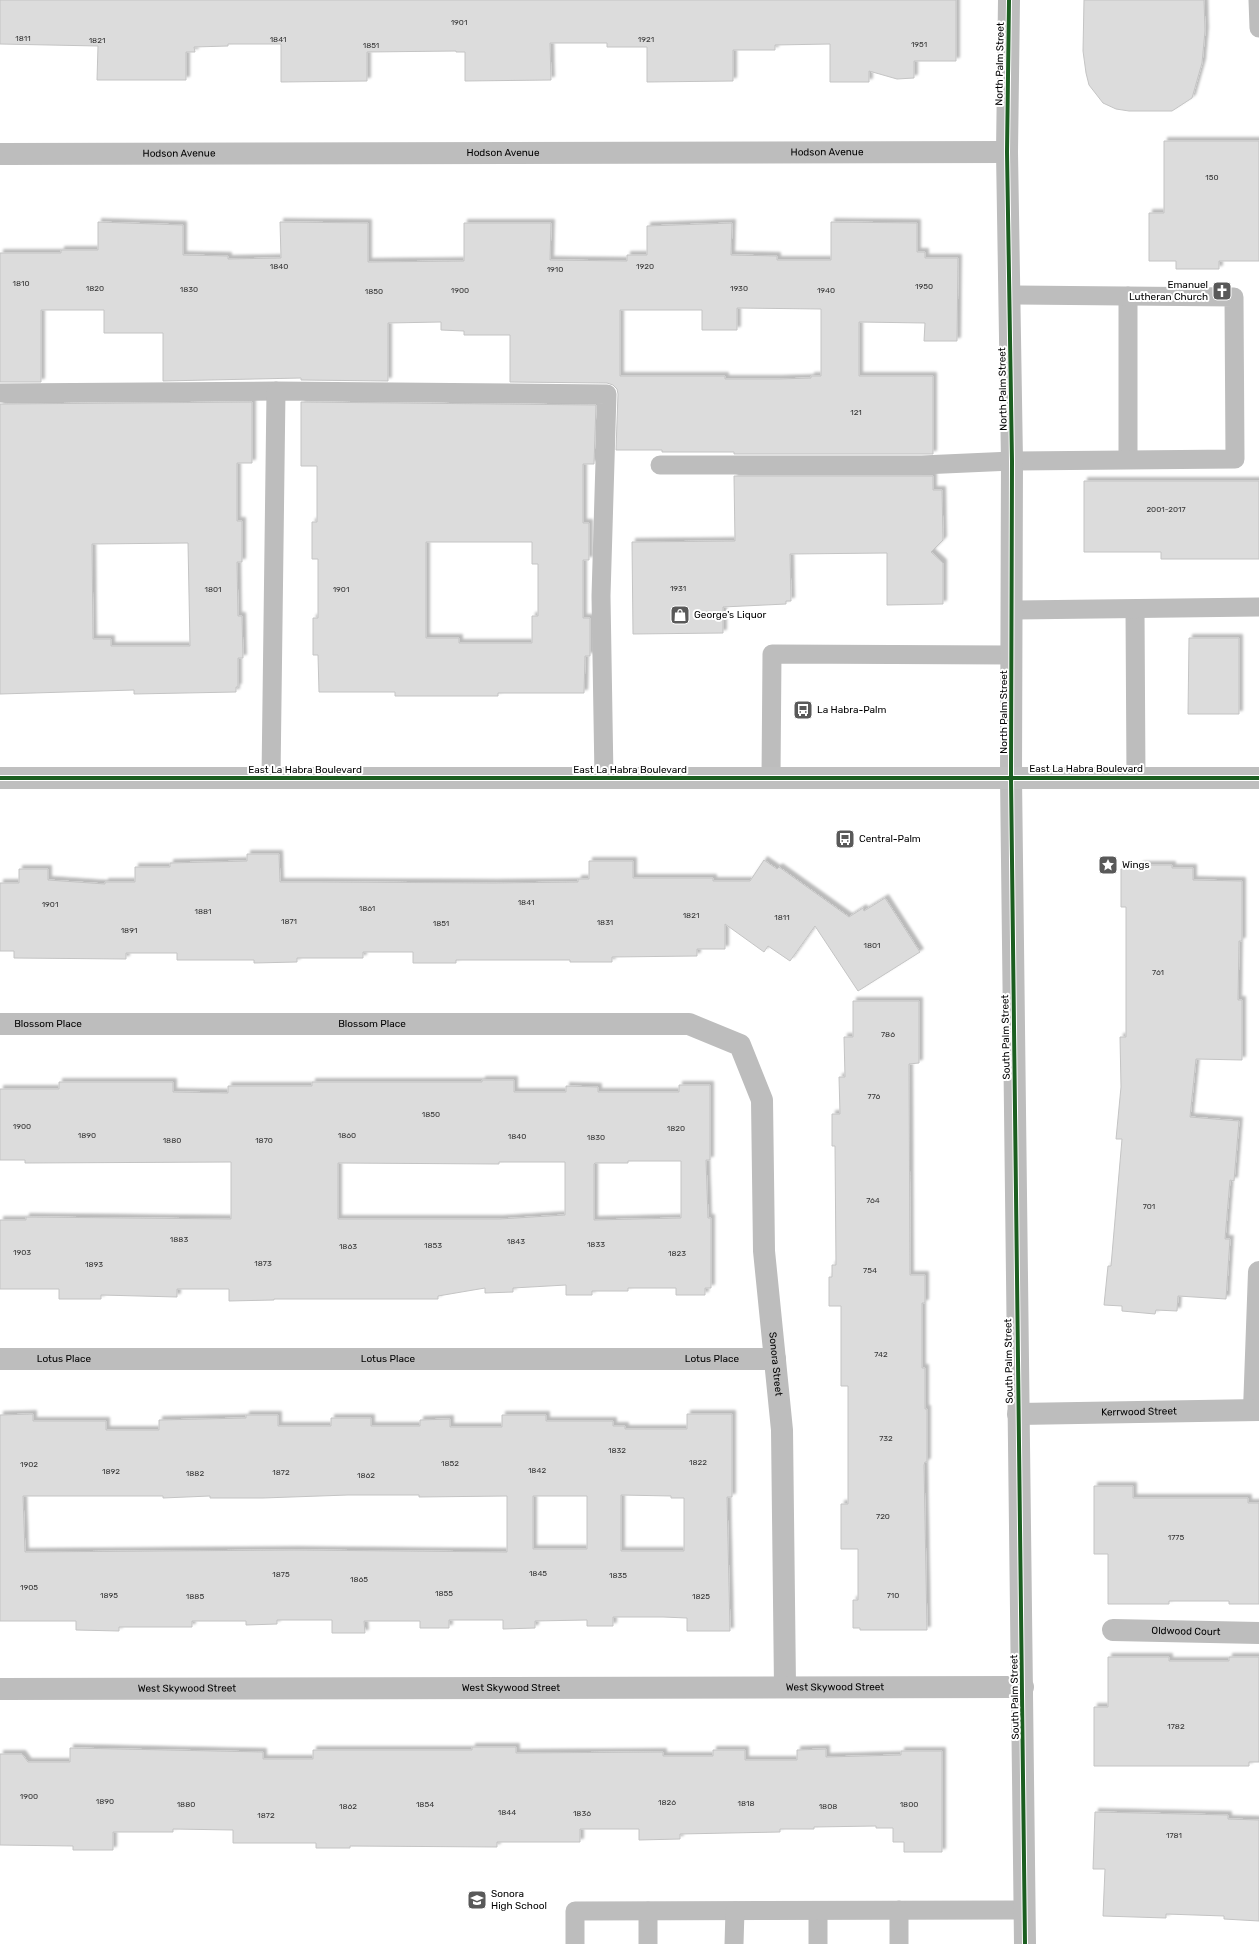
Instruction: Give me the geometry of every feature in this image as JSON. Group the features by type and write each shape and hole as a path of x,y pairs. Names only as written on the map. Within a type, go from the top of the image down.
{"main road":[{"name":"East La Habra Boulevard","path":"0,778 1259,778"}],"street":[{"name":"North Palm Street","path":"1009,0 1007,152 1012,460 1011,777"},
{"name":"Hodson Avenue","path":"0,154 1007,152"},
{"name":"South Palm Street","path":"1011,777 1025,1944"},
{"name":"Blossom Place","path":"0,1024 689,1024 740,1045"},
{"name":"Sonora Street","path":"740,1045 762,1100 764,1251 782,1430 786,1686"},
{"path":"1256,1410 1259,1272"},
{"name":"Lotus Place","path":"0,1359 775,1360"},
{"name":"Kerrwood Street","path":"1018,1414 1256,1410"},
{"name":"Oldwood Court","path":"1113,1630 1259,1633"},
{"name":"West Skywood Street","path":"0,1689 786,1686 1023,1687"}],"lane":[{"path":"1258,0 1259,28"},
{"path":"660,465 922,465 1012,460 1235,459 1234,297 1010,295"},
{"path":"1128,296 1128,460"},
{"path":"0,393 276,391 607,394 601,596 604,778"},
{"path":"271,778 276,391"},
{"path":"1012,610 1259,607"},
{"path":"1135,609 1136,778"},
{"path":"771,778 772,654 1012,655"},
{"path":"899,1944 900,1910"},
{"path":"575,1944 575,1911 1025,1910"},
{"path":"648,1911 648,1944"},
{"path":"734,1911 734,1944"},
{"path":"818,1911 818,1944"}],"building":[{"path":"0,0 956,0 956,61 914,61 914,78 897,79 869,71 869,82 830,82 830,44 775,45 775,50 733,50 733,81 647,82 647,47 607,47 607,43 550,43 551,80 465,81 465,52 456,51 367,52 367,81 281,82 281,44 228,44 228,46 194,47 195,52 186,52 186,80 97,80 98,46 0,44"},
{"path":"1084,0 1204,0 1205,31 1202,63 1192,98 1172,111 1129,111 1116,109 1103,103 1089,85 1086,73 1083,51"},
{"path":"1164,141 1259,141 1259,261 1219,261 1219,269 1176,269 1176,261 1149,261 1149,213 1164,213"},
{"path":"98,222 183,225 183,255 228,256 228,259 281,258 280,222 368,223 368,262 464,261 464,223 551,223 550,260 627,261 627,255 647,255 647,226 732,223 731,255 777,256 777,260 831,260 831,222 917,223 917,252 925,252 925,258 958,258 957,341 924,341 925,323 859,322 859,376 933,376 933,454 734,454 734,452 662,452 662,450 616,450 618,394 617,389 613,385 607,383 510,382 510,335 464,335 464,331 441,330 441,322 388,323 388,381 301,380 301,378 163,381 163,333 104,333 104,310 41,310 41,382 0,382 0,253 61,253 61,250 98,250","holes":["737,308 821,309 821,376 811,376 811,378 779,379 725,379 725,376 620,376 620,310 702,310 702,330 737,330"]},
{"path":"252,402 252,463 237,463 237,521 242,521 242,562 237,562 238,616 242,616 243,658 238,658 238,687 236,687 236,692 134,694 134,690 0,694 0,404","holes":["188,543 190,646 111,646 111,639 93,639 92,544"]},
{"path":"301,402 596,405 594,464 583,464 583,523 589,523 589,560 583,560 583,618 590,618 590,656 585,656 584,693 498,693 498,696 395,696 395,692 319,692 318,655 313,655 313,618 318,618 318,559 312,559 312,522 317,522 317,466 301,466","holes":["426,542 532,542 532,564 538,564 538,616 532,616 532,643 459,643 459,638 426,638"]},
{"path":"734,476 933,476 933,490 942,490 943,540 931,552 943,563 943,604 887,605 887,553 790,554 791,601 786,601 786,604 723,607 723,633 633,634 632,542 735,541"},
{"path":"1084,481 1259,481 1259,559 1161,559 1161,552 1084,552"},
{"path":"1189,638 1239,638 1239,714 1188,714"},
{"path":"247,854 279,854 280,882 578,882 578,879 589,879 589,861 633,861 633,878 713,878 713,881 750,881 764,860 777,869 779,867 849,917 863,908 864,911 885,898 920,952 858,991 815,926 790,961 768,946 764,952 725,924 725,949 697,949 697,956 612,957 612,962 570,962 570,960 456,960 456,963 413,963 413,952 363,952 363,958 297,958 297,962 254,963 254,960 177,960 177,953 126,953 126,959 14,958 14,951 0,951 0,883 19,883 19,869 48,869 48,880 105,884 105,882 135,882 135,867 170,867 170,863 247,861"},
{"path":"1140,865 1172,865 1172,868 1193,868 1193,880 1242,881 1242,941 1239,941 1238,1000 1242,1000 1242,1060 1196,1059 1190,1117 1239,1121 1234,1181 1230,1180 1225,1239 1230,1239 1226,1299 1178,1296 1177,1311 1156,1310 1155,1314 1122,1311 1122,1306 1104,1305 1108,1266 1111,1266 1122,1139 1116,1139 1121,1087 1120,1037 1126,1037 1126,907 1121,907 1121,869 1140,869"},
{"path":"853,1001 919,1001 919,1063 909,1064 910,1275 925,1275 925,1303 922,1303 922,1368 925,1368 925,1409 927,1409 927,1462 925,1462 924,1465 927,1630 860,1630 860,1628 853,1628 853,1600 858,1600 858,1549 841,1549 841,1504 848,1504 848,1386 841,1386 841,1306 829,1306 829,1277 832,1277 832,1265 836,1265 835,1146 832,1146 832,1114 840,1114 839,1077 845,1077 844,1037 853,1037"},
{"path":"482,1080 514,1080 514,1092 566,1092 566,1086 598,1087 598,1092 679,1092 679,1085 710,1085 710,1160 706,1160 708,1218 711,1218 711,1288 705,1288 705,1295 676,1295 676,1288 628,1288 628,1291 592,1291 592,1295 566,1295 566,1285 513,1288 513,1292 485,1293 485,1288 438,1296 438,1299 274,1299 229,1301 229,1289 177,1289 177,1297 101,1295 101,1299 59,1299 59,1289 0,1289 0,1220 26,1220 26,1217 231,1219 231,1162 25,1163 25,1160 0,1160 0,1089 59,1089 59,1082 173,1082 173,1092 228,1093 228,1086 312,1086 312,1082 482,1082","holes":["628,1161 681,1161 681,1218 594,1220 594,1164 628,1163","499,1162 565,1162 565,1215 500,1219 338,1219 338,1163 499,1164"]},
{"path":"33,1414 33,1421 106,1421 106,1430 159,1430 159,1420 246,1418 246,1415 278,1415 278,1426 331,1426 331,1418 371,1418 371,1426 420,1426 420,1420 450,1419 450,1427 502,1427 502,1415 546,1415 546,1421 613,1421 613,1426 625,1426 625,1429 687,1429 687,1414 732,1414 732,1497 727,1497 730,1631 687,1631 687,1618 663,1617 613,1617 613,1626 587,1626 587,1620 535,1621 535,1628 503,1629 503,1620 449,1620 449,1628 420,1628 420,1621 364,1621 365,1633 332,1633 332,1620 277,1620 277,1624 246,1625 246,1621 192,1621 192,1627 119,1627 119,1631 76,1630 76,1621 0,1621 0,1415","holes":["348,1495 419,1495 419,1497 507,1496 507,1552 295,1550 25,1552 23,1496 163,1496 163,1498 210,1496 210,1498","621,1495 671,1496 671,1498 684,1498 684,1551 621,1551","533,1496 587,1496 587,1549 533,1549"]},
{"path":"1094,1486 1133,1486 1133,1498 1248,1498 1248,1503 1259,1503 1259,1604 1229,1604 1229,1601 1169,1601 1169,1604 1108,1604 1108,1554 1094,1554"},
{"path":"1108,1657 1169,1657 1169,1661 1229,1661 1229,1657 1259,1657 1259,1762 1249,1762 1249,1766 1094,1766 1094,1707 1108,1707"},
{"path":"472,1747 516,1747 516,1753 663,1752 663,1756 713,1756 713,1750 745,1750 745,1760 797,1760 797,1750 826,1749 826,1757 901,1755 901,1751 942,1751 942,1852 904,1852 904,1842 893,1842 893,1828 876,1828 876,1826 780,1829 780,1832 680,1834 680,1839 639,1840 639,1829 580,1829 580,1842 497,1842 497,1847 350,1846 350,1848 316,1848 316,1843 233,1843 233,1830 173,1829 173,1832 113,1832 113,1850 73,1850 73,1846 0,1845 0,1754 22,1754 28,1762 70,1762 70,1748 263,1752 263,1759 313,1759 313,1750 472,1750"},
{"path":"1095,1812 1228,1815 1228,1819 1259,1820 1259,1921 1224,1919 1224,1916 1166,1914 1166,1918 1103,1916 1105,1869 1093,1869"}],"cycle path":[{"path":"1009,0 1007,152 1012,461 1011,777 1025,1944"},
{"path":"0,778 1259,778"}],"place":[{"name":"Emanuel Lutheran Church","path":"1222,291"},
{"name":"George's Liquor","path":"680,615"},
{"name":"La Habra-Palm","path":"803,710"},
{"name":"Central-Palm","path":"845,839"},
{"name":"Wings","path":"1108,865"},
{"name":"Sonora High School","path":"477,1900"}]}
